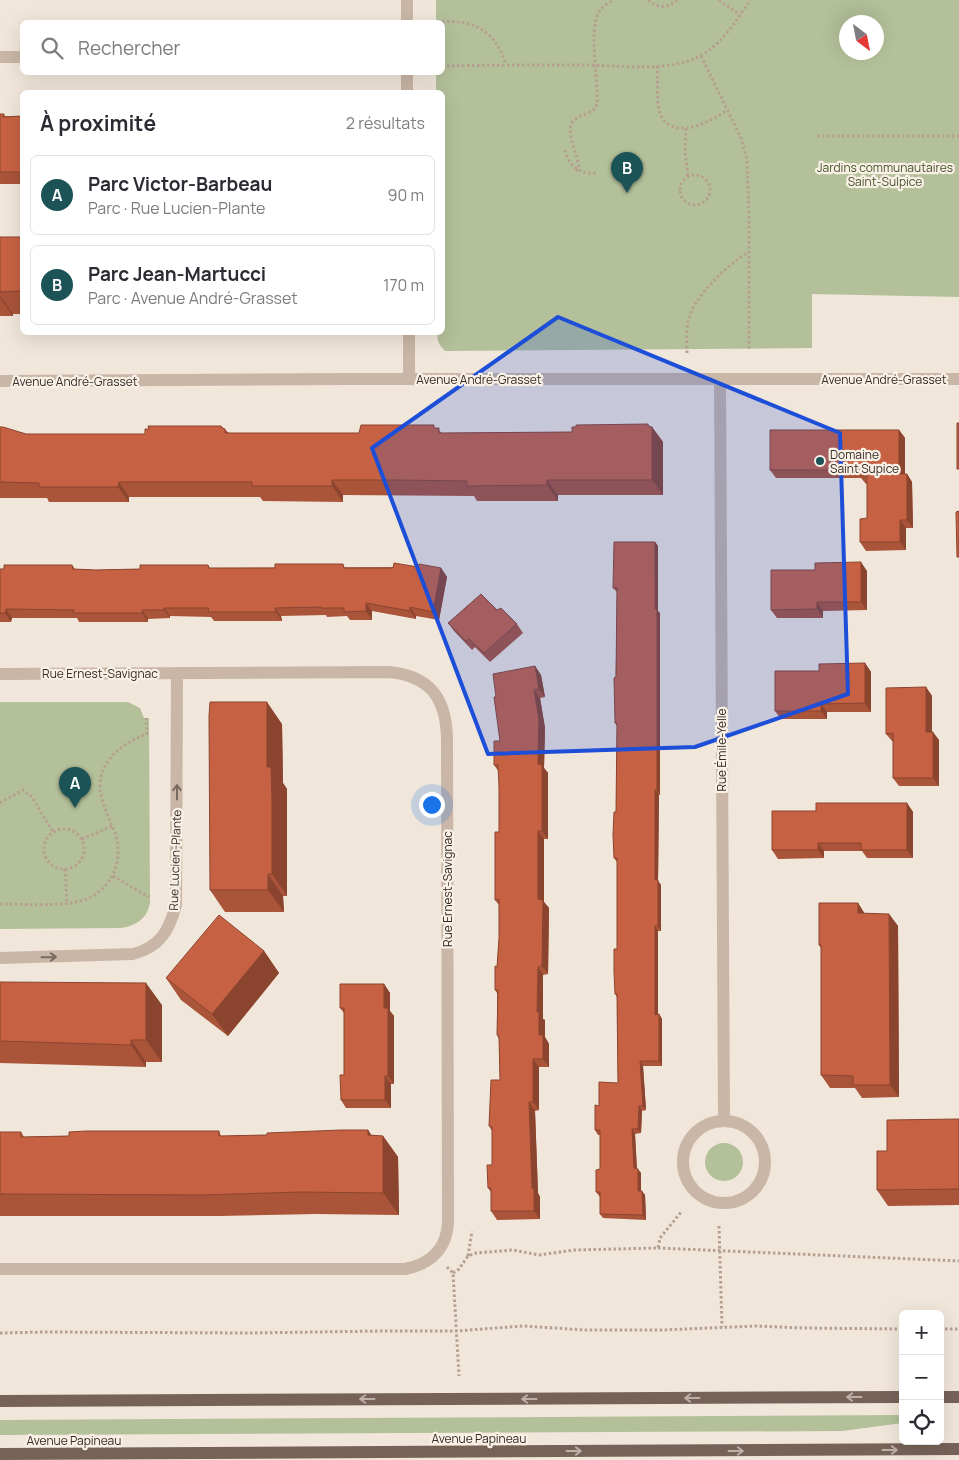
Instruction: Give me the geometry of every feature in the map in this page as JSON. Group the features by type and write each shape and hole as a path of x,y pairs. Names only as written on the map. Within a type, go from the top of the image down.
{"main road":[{"path":"0,1400 899,1397"},
{"path":"944,1397 959,1397"},
{"name":"Avenue Papineau","path":"0,1454 959,1449"}],"street":[{"path":"407,0 407,20"},
{"path":"0,57 20,57"},
{"path":"407,75 408,90"},
{"path":"409,335 409,379"},
{"name":"Rue Émile-Yelle","path":"720,379 724,1121"},
{"name":"Avenue André-Grasset","path":"0,381 959,379"},
{"name":"Rue Lucien-Plante","path":"0,958 133,954 141,952 156,943 168,929 176,905 178,673"},
{"name":"Rue Ernest-Savignac","path":"0,674 401,673 424,683 430,688 440,702 446,721 447,738 448,1222 446,1237 435,1256 420,1265 395,1269 0,1269"},
{"path":"724,1121 739,1123 756,1136 763,1149 766,1163 762,1178 749,1195 736,1202 722,1204 708,1200 696,1193 685,1175 683,1161 686,1148 698,1130 724,1121"}],"path":[{"path":"576,170 579,167 571,133 572,124 576,119 593,110 597,104 595,65 596,19 601,9 614,0"},
{"path":"648,0 661,7 668,6 677,0"},
{"path":"719,0 740,15"},
{"path":"445,66 658,66 682,63 701,56 723,36 750,0"},
{"path":"445,22 458,22 474,26 488,33 497,43 506,65"},
{"path":"701,56 740,138 747,160 749,352"},
{"path":"658,66 658,104 663,117 673,127 686,128 704,123 727,110"},
{"path":"686,128 685,152 688,176"},
{"path":"817,136 959,136"},
{"path":"565,150 576,170 585,173 596,173"},
{"path":"688,176 701,176 710,186 709,195 701,205 691,206 681,198 680,186 688,176"},
{"path":"687,353 688,323 697,301 729,266 749,251"},
{"path":"0,904 67,903 91,898 106,887 113,876 118,847 102,798 101,780 110,758 116,751 132,740 146,734 146,718"},
{"path":"0,803 23,790 32,796 53,832"},
{"path":"82,839 112,826"},
{"path":"64,829 71,830 82,839 84,850 81,860 72,867 65,869 54,866 49,861 46,855 45,844 53,832 64,829"},
{"path":"65,869 67,903"},
{"path":"113,876 150,897"},
{"path":"658,1248 660,1238 682,1211"},
{"path":"719,1226 722,1327"},
{"path":"459,1376 453,1274 468,1256 472,1231"},
{"path":"468,1256 476,1253 513,1250 539,1255 574,1250 658,1248 959,1261"},
{"path":"0,1333 456,1332 523,1326 585,1330 662,1330 756,1326 899,1329"},
{"path":"944,1329 959,1329"}],"highlighted area":[{"path":"558,317 840,433 848,694 695,747 488,754 372,448"}],"green space":[{"name":"Jardins communautaires Saint-Sulpice","path":"436,0 959,0 959,297 812,294 812,348 445,351 439,343 437,335 445,335 445,90 436,90 436,75 445,75 445,20 436,20"},
{"path":"0,702 128,702 140,708 144,718 149,718 150,902 147,913 136,923 121,928 0,929"},
{"path":"724,1143 731,1144 737,1149 742,1155 742,1169 737,1175 731,1180 724,1181 717,1180 711,1175 706,1169 705,1162 706,1155 711,1149 717,1144"},
{"path":"899,1415 899,1424 842,1431 0,1435 0,1420"}],"building":[{"path":"0,114 4,114 3,117 20,116 20,172 0,172"},
{"path":"0,237 20,237 20,291 0,292"},
{"path":"957,423 959,423 959,469 957,469"},
{"path":"648,424 648,426 652,427 652,480 547,480 547,485 467,486 467,481 399,480 332,480 332,486 252,486 252,482 119,482 118,487 39,487 39,483 0,482 0,427 26,434 145,434 145,429 149,429 148,426 221,426 225,429 225,433 359,433 361,425 434,425 434,428 439,428 439,433 572,432 572,427 576,427 576,425"},
{"path":"770,430 899,430 899,474 907,474 907,520 900,520 900,542 860,542 860,519 867,518 867,476 860,476 860,470 770,470"},
{"path":"959,511 959,557 957,557 956,512"},
{"path":"614,542 655,542 657,790 655,790 655,880 658,880 658,926 655,926 655,1015 659,1014 659,1061 640,1061 643,1106 639,1106 638,1129 632,1129 634,1168 638,1169 638,1191 642,1191 643,1215 600,1214 600,1192 596,1192 596,1170 600,1169 600,1130 595,1130 595,1105 599,1106 599,1082 618,1083 617,994 615,994 614,972 614,949 617,949 617,858 614,858 613,835 614,812 616,812 617,723 615,723 614,678 616,677 617,588 613,588"},
{"path":"861,562 861,602 817,602 817,609 771,610 771,570 815,570 815,563"},
{"path":"394,563 418,567 419,564 441,568 433,612 410,607 410,611 366,603 366,611 344,612 344,608 321,607 275,608 276,612 208,612 209,608 164,608 164,610 142,610 142,613 73,613 74,610 6,609 5,613 0,613 0,569 4,569 4,565 72,565 73,569 96,570 140,569 140,565 208,565 209,568 275,568 275,564 343,564 344,568 393,568"},
{"path":"481,594 497,610 501,608 517,624 484,653 469,639 466,641 448,623"},
{"path":"865,663 865,703 821,704 821,711 775,711 775,671 819,671 819,664"},
{"path":"535,666 539,689 534,690 539,719 538,764 542,765 542,831 538,831 538,899 543,900 542,966 538,967 537,1012 539,1012 539,1035 543,1035 543,1059 533,1059 533,1102 529,1102 534,1211 491,1211 491,1188 488,1188 487,1165 492,1165 492,1127 489,1126 491,1080 500,1080 499,1036 497,1035 498,990 495,990 495,966 497,967 499,939 499,899 495,900 495,832 499,832 499,787 498,765 494,765 494,741 500,741 493,674"},
{"path":"926,687 926,732 933,732 933,778 893,778 893,733 886,734 886,688"},
{"path":"210,702 267,702 267,767 271,767 272,803 272,874 268,874 268,890 210,890"},
{"path":"816,803 907,803 907,850 861,850 861,843 818,843 818,850 772,850 772,811 816,811"},
{"path":"819,903 858,903 858,913 889,914 890,1085 853,1085 853,1076 821,1075 821,945 819,945"},
{"path":"219,915 264,951 212,1014 166,978"},
{"path":"0,982 146,983 146,1040 131,1040 131,1045 0,1041"},
{"path":"340,984 384,984 384,1008 388,1008 388,1076 385,1076 385,1100 341,1100 340,1075 344,1075 344,1008 340,1008"},
{"path":"959,1119 959,1189 877,1190 877,1151 887,1151 887,1120"},
{"path":"368,1130 368,1135 383,1136 383,1193 301,1192 203,1195 0,1194 0,1132 21,1132 21,1137 69,1136 69,1132 86,1131 219,1131 219,1136"}],"place":[{"name":"Parc Jean-Martucci","path":"627,193"},
{"name":"Domaine Saint Supice","path":"820,461"},
{"name":"Parc Victor-Barbeau","path":"75,808"}]}
